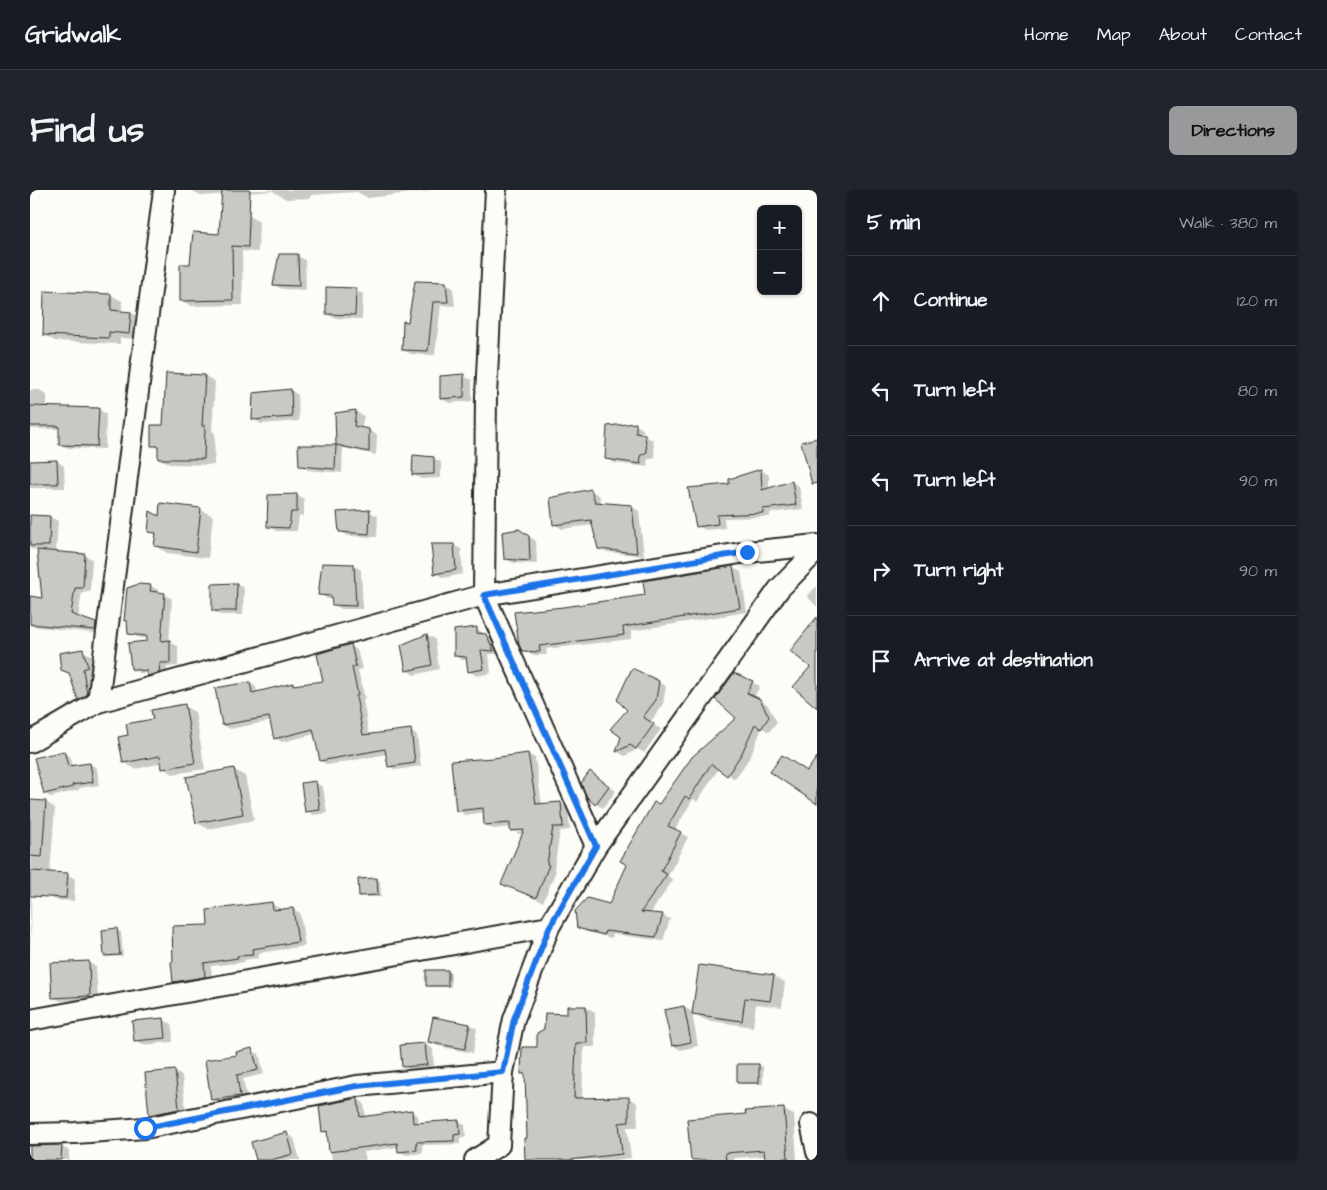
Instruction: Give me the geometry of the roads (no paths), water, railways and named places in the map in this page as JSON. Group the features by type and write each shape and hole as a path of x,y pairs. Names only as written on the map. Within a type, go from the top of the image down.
{"street":[{"path":"98,702 164,190"},
{"path":"496,190 486,396 484,595 596,846"},
{"path":"30,742 98,702 484,595 747,552 817,545"},
{"path":"474,1160 503,1153 503,1072 514,1019 549,928 596,846 779,589 817,550"},
{"path":"30,1020 549,928"},
{"path":"30,1134 145,1128 357,1086 503,1072"},
{"path":"811,1124 817,1152"}]}
